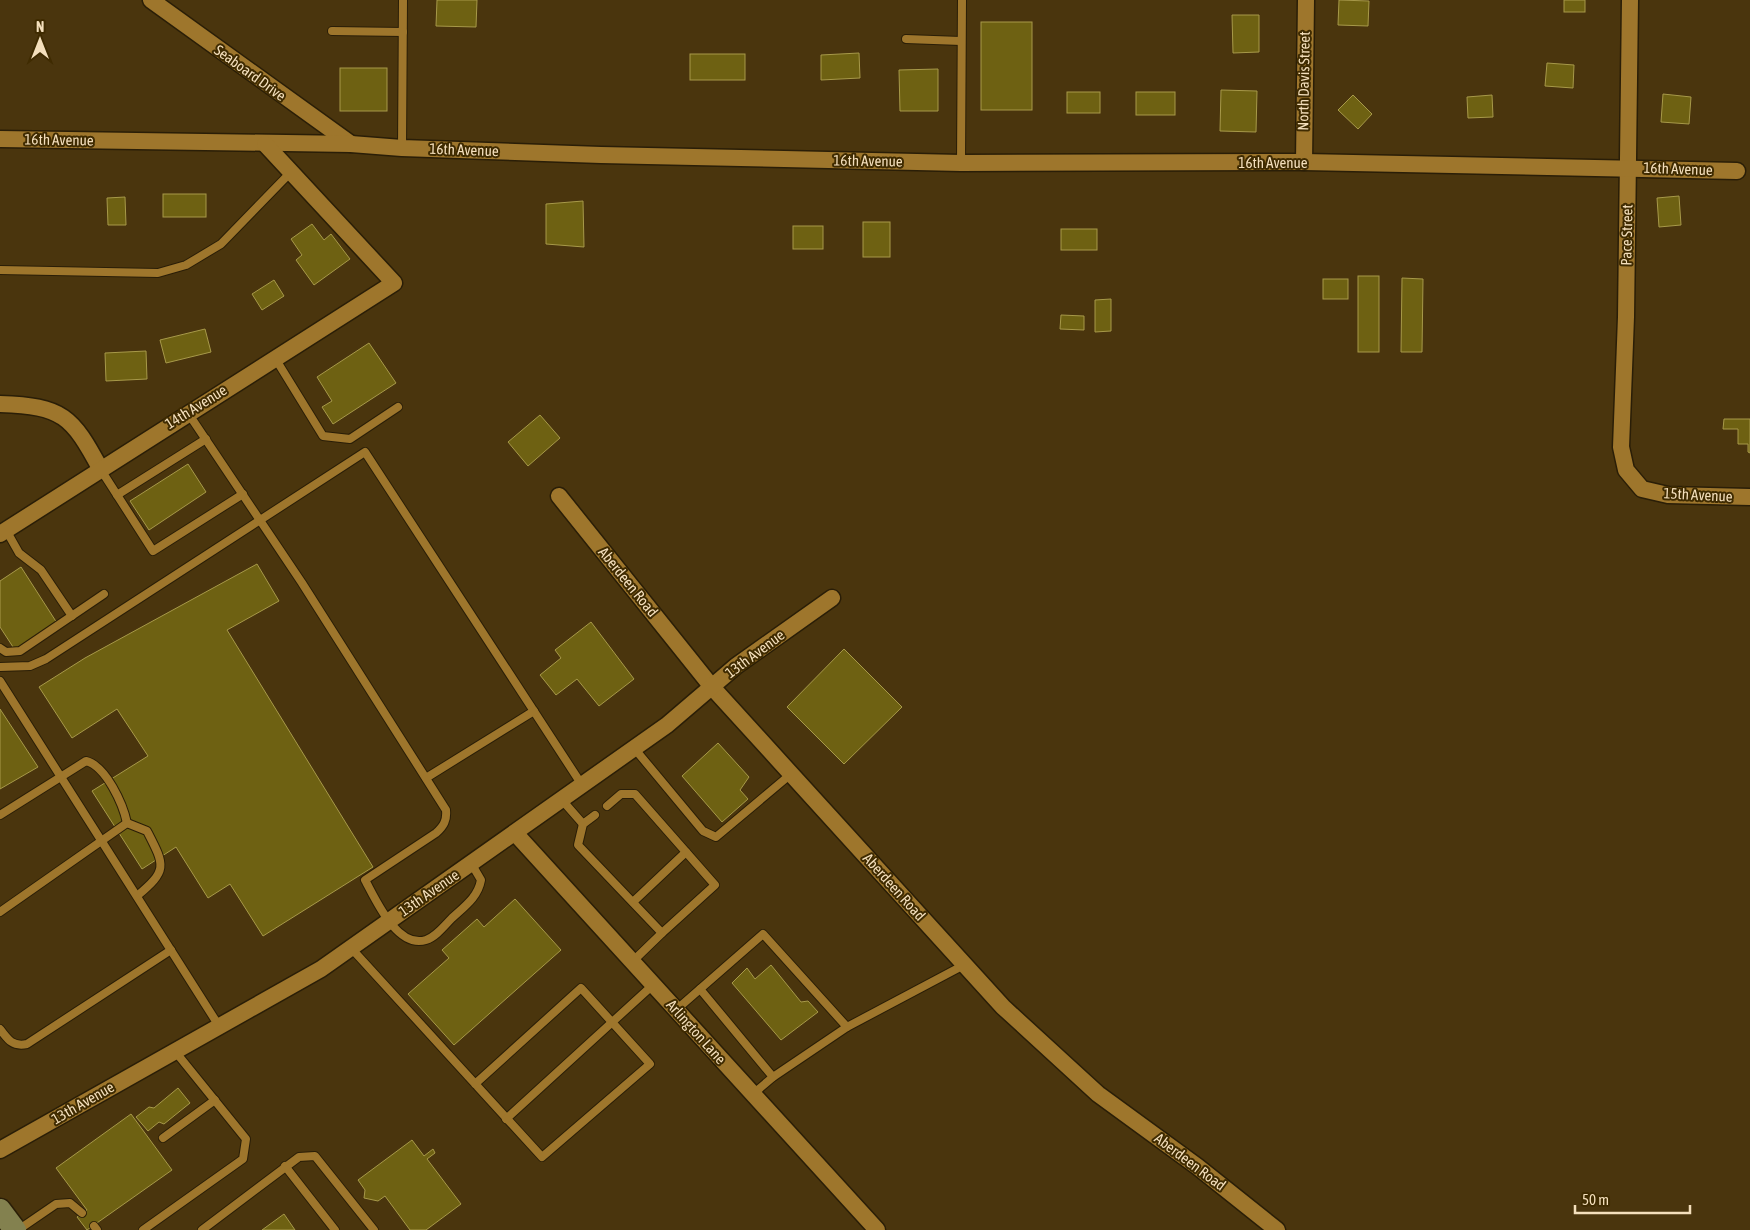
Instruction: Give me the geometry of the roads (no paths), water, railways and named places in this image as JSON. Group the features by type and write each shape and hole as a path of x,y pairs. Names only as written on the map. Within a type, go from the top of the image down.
{"main road":[{"path":"0,1210 17,1230"}],"street":[{"name":"Seaboard Drive","path":"150,0 351,144"},
{"name":"North Davis Street","path":"1304,162 1306,0"},
{"name":"Pace Street","path":"1626,470 1621,447 1626,317 1630,0"},
{"name":"16th Avenue","path":"0,139 351,144 402,148 961,163 1304,162 1737,171"},
{"path":"265,144 291,172"},
{"name":"14th Avenue","path":"3,532 394,283 291,172"},
{"path":"0,404 34,405 60,413 87,444 101,470"},
{"name":"15th Avenue","path":"1626,470 1642,489 1668,495 1750,497"},
{"name":"Aberdeen Road","path":"559,496 712,687 964,965 1037,1040 1098,1094 1198,1167 1277,1230"},
{"name":"13th Avenue","path":"0,1150 174,1050 321,969 667,725 736,666 832,598"},
{"name":"Arlington Lane","path":"516,833 877,1230"}],"lane":[{"path":"402,148 403,0"},
{"path":"961,163 962,0"},
{"path":"332,31 402,32"},
{"path":"906,39 961,41"},
{"path":"0,270 158,273 186,265 221,244 291,172"},
{"path":"275,358 324,436 350,439 398,407"},
{"path":"188,413 243,494 446,810 447,817 443,826 425,842 365,880 389,921 400,934 412,940 426,941 436,934 478,893 481,880 471,863"},
{"path":"117,494 206,439"},
{"path":"0,667 30,666 46,660 259,519 365,452 582,785"},
{"path":"101,470 153,551 243,494"},
{"path":"3,532 20,553 41,570 72,616"},
{"path":"0,648 6,652 20,651 104,594"},
{"path":"0,681 219,1026"},
{"path":"426,778 534,711"},
{"path":"634,748 703,831 716,837 791,774"},
{"path":"0,815 86,762 93,763 102,771 124,806 127,823"},
{"path":"607,806 621,794 635,794 715,884 632,962"},
{"path":"562,800 583,824"},
{"path":"594,816 583,824 578,845 662,933"},
{"path":"0,912 102,843 127,823"},
{"path":"127,823 147,832 162,860 160,870 154,882 137,896"},
{"path":"633,902 686,852"},
{"path":"676,1010 764,934 847,1027"},
{"path":"351,948 506,1119 542,1157 650,1064 581,988 475,1084"},
{"path":"0,1029 13,1044 19,1046 27,1044 171,950"},
{"path":"753,1094 773,1077 847,1027 964,965"},
{"path":"506,1119 654,984"},
{"path":"700,989 773,1077"},
{"path":"144,1230 243,1159 246,1139 174,1050"},
{"path":"163,1138 215,1100"},
{"path":"202,1230 299,1157 316,1156 374,1230"},
{"path":"286,1166 336,1230"},
{"path":"17,1230 56,1204 70,1204 82,1213"}]}
